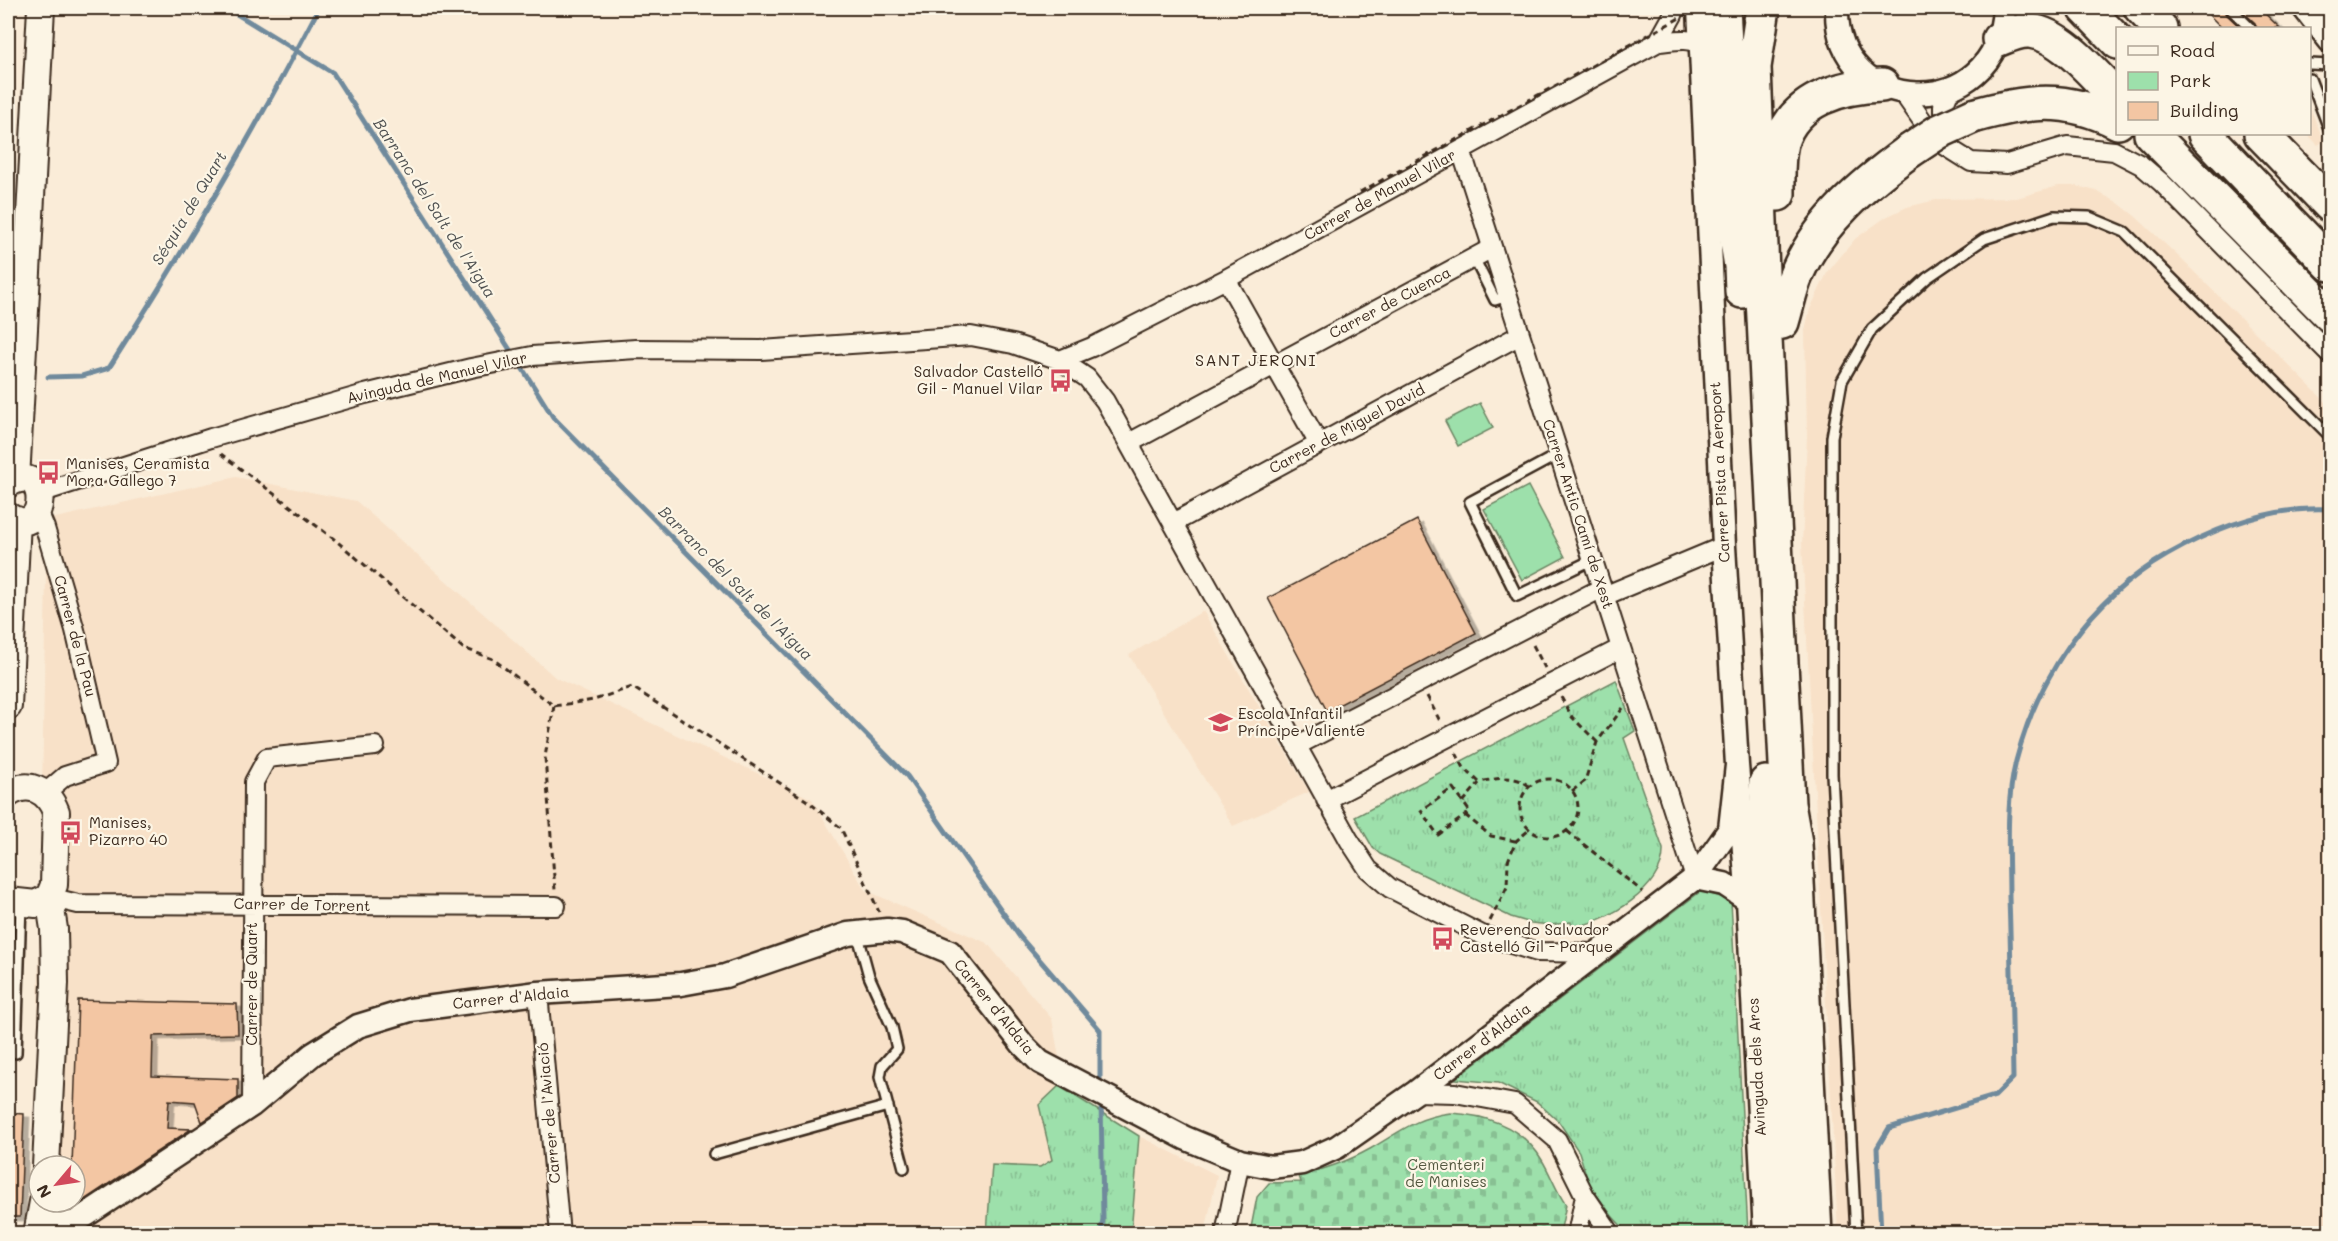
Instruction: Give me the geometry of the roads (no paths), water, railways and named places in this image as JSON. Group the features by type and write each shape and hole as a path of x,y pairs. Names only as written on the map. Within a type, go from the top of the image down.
{"highway":[{"path":"1723,8 1736,235 1741,266 1789,1233"},
{"path":"1741,266 1745,236 1739,70 1748,8"},
{"path":"1763,8 1754,67 1773,310 1788,804 1795,843 1815,1233"},
{"path":"2085,8 2116,40"},
{"path":"2141,8 2159,27"},
{"path":"2001,23 2016,32 2030,32 2046,36 2058,43 2116,97"},
{"path":"1773,310 1778,163 1782,141 1801,111 1819,98 1842,89 1892,89"},
{"path":"1773,310 1796,275 1812,244 1839,209 1882,171 1938,132 1973,116 2006,107 2038,102 2073,106 2102,114 2116,121"},
{"path":"2134,135 2162,156 2268,252"},
{"path":"2152,135 2331,315"},
{"path":"2206,135 2331,264"},
{"path":"2262,135 2331,205"}],"main road":[{"path":"8,706 9,650 28,480 12,482 41,8"},
{"path":"8,788 33,787 52,802 56,813 54,885 50,897 56,983 47,1154"},
{"path":"14,903 36,904 50,897"},
{"path":"37,1233 41,1214"}],"street":[{"path":"1658,42 1675,8"},
{"name":"Carrer Pista a Aeroport","path":"1698,8 1724,546 1737,765 1748,900"},
{"path":"1837,8 1842,41 1853,62 1892,89 1947,148 1971,162 2007,164 2067,146 2114,151 2162,183 2331,354"},
{"path":"2304,8 2331,41"},
{"path":"1892,89 1927,94 1950,89 1968,79 1980,69 2001,23"},
{"name":"Carrer de Manuel Vilar","path":"1060,360 1092,347 1226,279 1658,42 1684,39 1700,44"},
{"path":"1947,148 1942,122 1943,106 1950,89"},
{"name":"Carrer Antic Camí de Xest","path":"1461,150 1695,878"},
{"name":"Carrer de Cuenca","path":"1129,443 1492,248"},
{"path":"1226,279 1319,444"},
{"name":"Carrer de Miguel David","path":"1173,523 1520,335"},
{"name":"Avinguda de Manuel Vilar","path":"25,510 211,438 365,394 471,368 532,356 636,349 761,350 971,336 1012,344 1060,360 1087,378 1105,401 1348,840 1368,868 1390,888 1482,935 1537,952 1600,953"},
{"name":"Carrer de la Pau","path":"25,510 45,528 75,630 106,763 65,776 44,794"},
{"path":"1296,746 1603,592 1724,546"},
{"path":"1326,800 1621,648"},
{"name":"Carrer de Quart","path":"252,1105 254,782 267,758 375,746"},
{"name":"Carrer d’Aldaia","path":"52,1214 57,1221 64,1224 65,1228 252,1105 313,1054 358,1026 410,1010 538,993 681,984 725,976 848,934 887,930 902,932 950,952 1023,1045 1040,1062 1185,1138 1240,1161 1271,1167 1302,1163 1337,1147 1416,1092 1659,908 1695,878 1730,829 1737,765"},
{"path":"1695,878 1724,884 1748,900"},
{"name":"Carrer de Torrent","path":"50,897 78,904 556,906"},
{"name":"Avinguda dels Arcs","path":"1748,900 1765,1233"},
{"name":"Carrer de l’Aviació","path":"538,993 560,1233"},
{"path":"1416,1092 1455,1093 1515,1104 1557,1140 1585,1196 1611,1233"},
{"path":"1225,1233 1240,1161"},
{"path":"1577,1233 1585,1196"}],"lane":[{"path":"2230,8 2249,27"},
{"path":"2311,64 2331,65"},
{"path":"2311,82 2331,131"},
{"path":"1856,1233 1832,774 1832,437 1842,381 1866,340 1872,330 1927,278 1984,239 2054,216 2089,217 2125,232 2331,436"},
{"path":"1474,258 1495,300 1508,296"},
{"path":"1559,454 1470,502 1517,596 1592,560"},
{"path":"14,903 16,1053"},
{"path":"857,932 869,976 892,1027 897,1048 882,1066 880,1077 904,1168"},
{"path":"714,1154 888,1106"}],"waterway":[{"name":"Barranc del Salt de l'Aigua","path":"227,8 333,73 514,356"},
{"name":"Séquia de Quart","path":"48,377 82,376 109,368 218,190 319,8"},
{"name":"Barranc del Salt de l'Aigua","path":"519,363 553,417 907,776 1020,937 1100,1030 1100,1088"},
{"path":"1881,1234 1877,1148 1889,1128 1995,1096 2013,1078 2008,846 2010,794 2016,761 2026,730 2053,670 2091,617 2139,573 2167,555 2225,527 2246,520 2287,511 2330,509"},
{"name":"Barranc del Salt de l'Aigua","path":"1101,1100 1103,1219 1101,1234"}],"place":[{"name":"Salvador Castelló Gil - Manuel Vilar","path":"1061,381"},
{"name":"Manises, Ceramista Mora Gallego 7","path":"48,473"},
{"name":"Escola Infantil Príncipe Valiente","path":"1220,723"},
{"name":"Manises, Pizarro 40","path":"71,832"},
{"name":"Reverendo Salvador Castelló Gil - Parque","path":"1442,939"}],"district":[{"name":"SANT JERONI","path":"1256,360"}],"park label":[{"name":"Cementeri de Manises","path":"1446,1174"}]}
